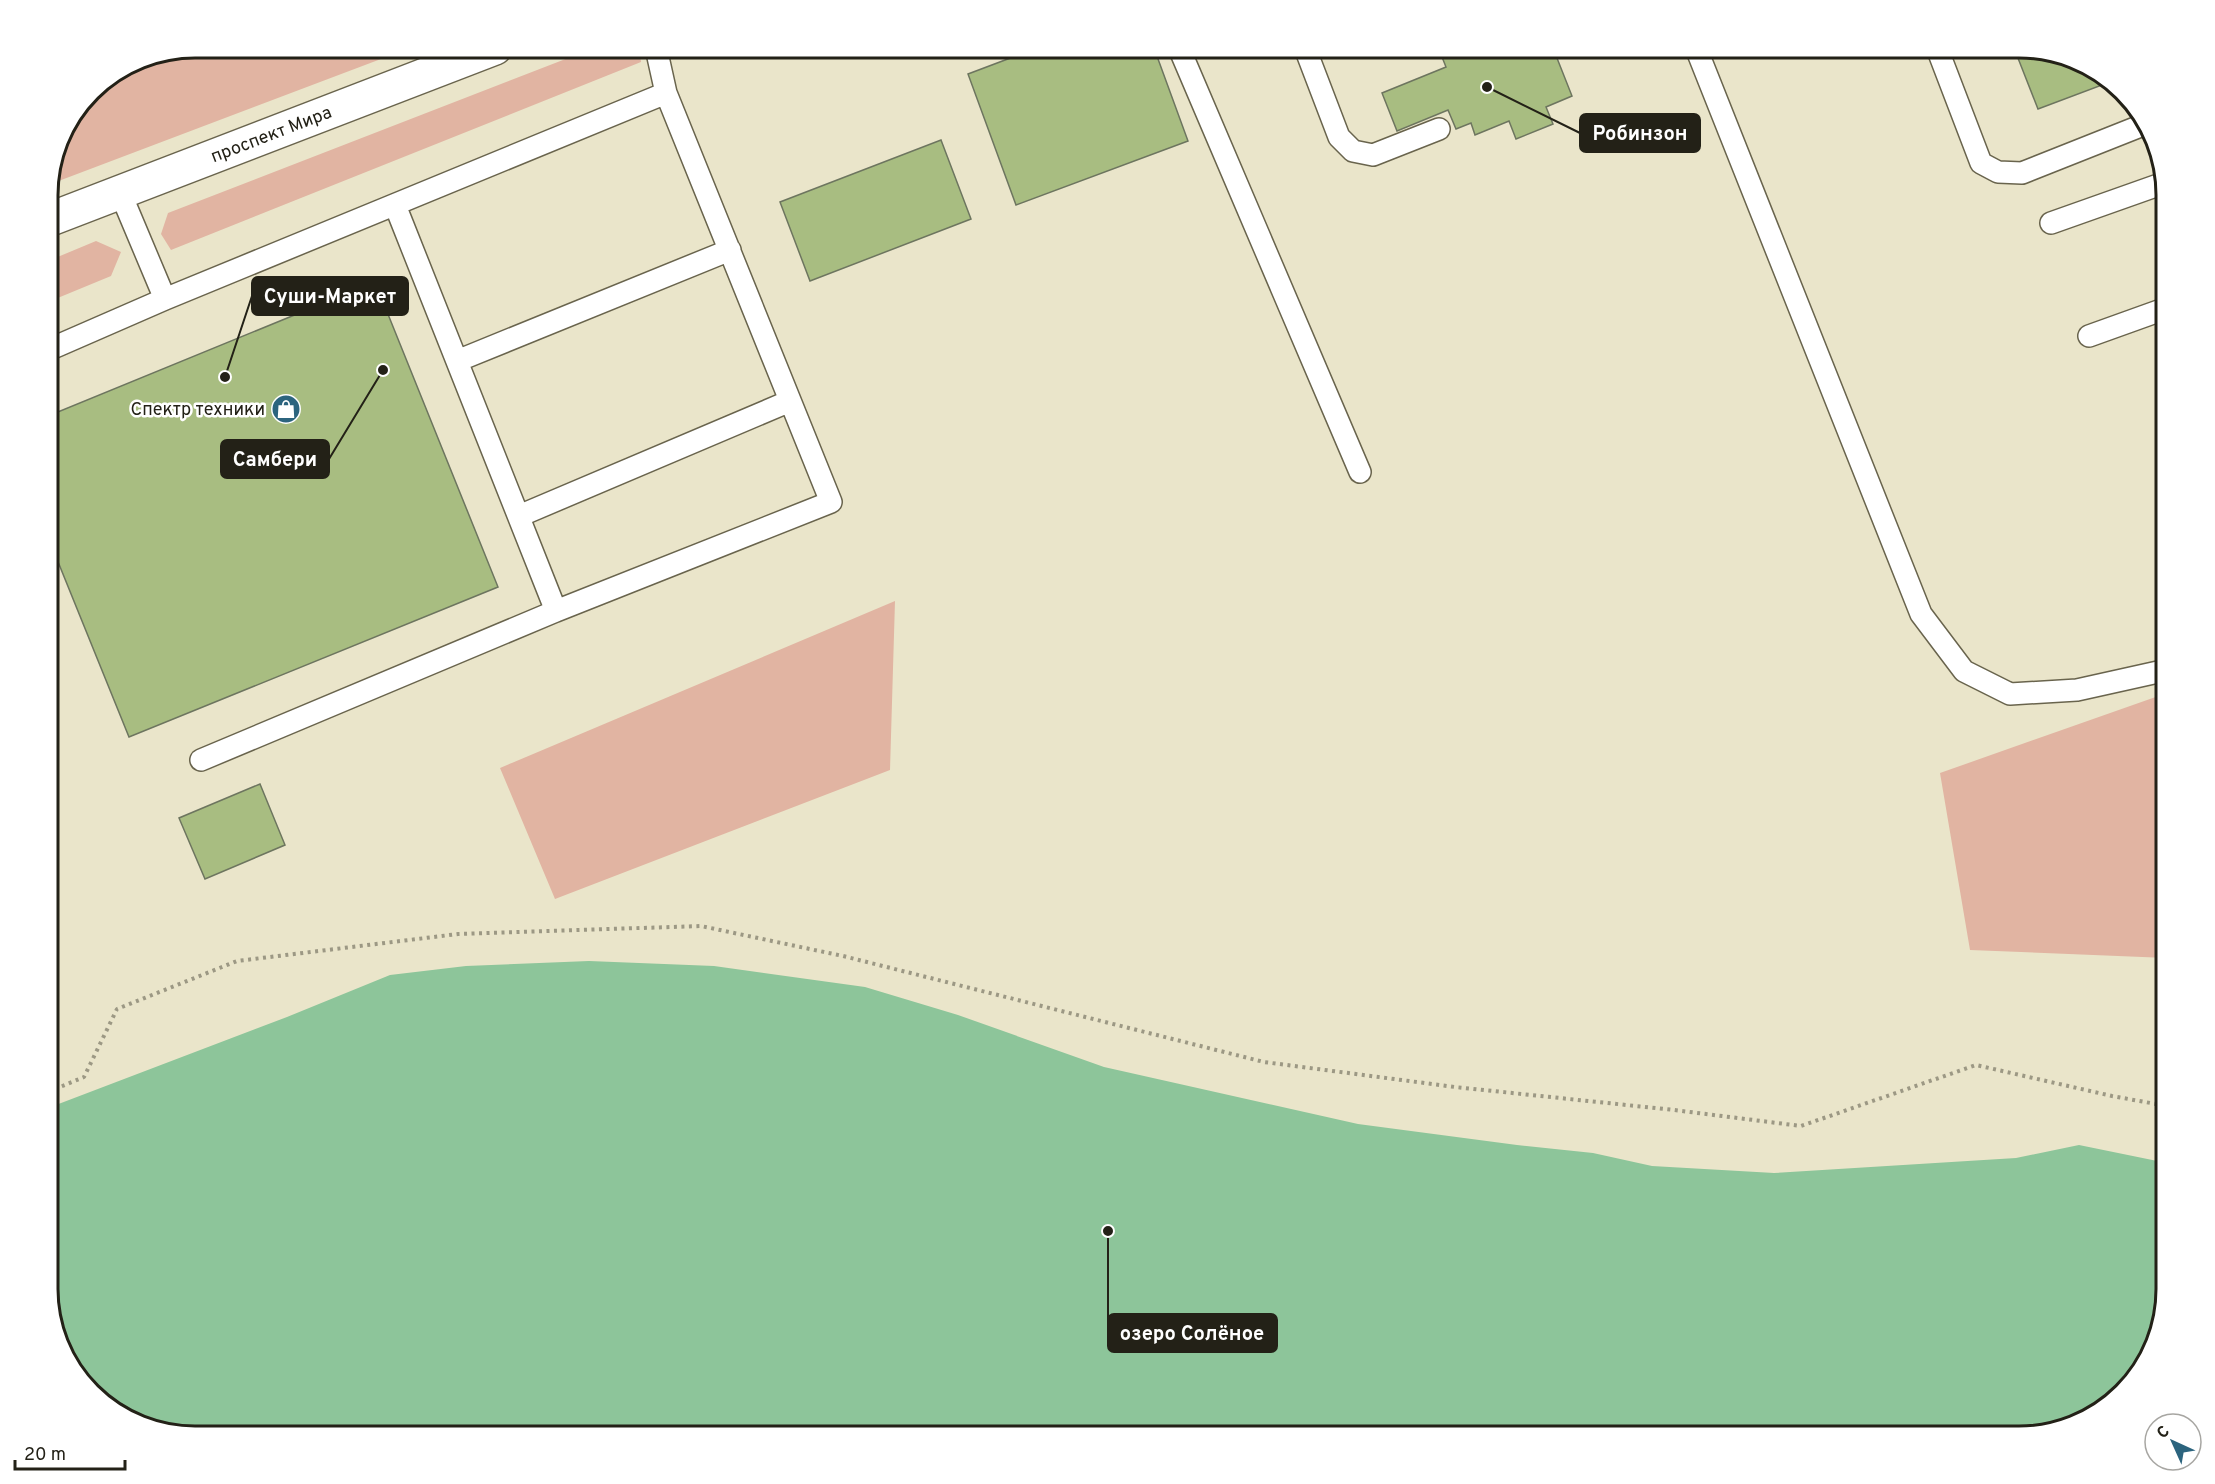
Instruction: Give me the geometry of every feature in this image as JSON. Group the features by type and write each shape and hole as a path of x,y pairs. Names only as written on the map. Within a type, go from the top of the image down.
{"main road":[{"name":"проспект Мира","path":"59,216 467,59"}],"lane":[{"path":"1183,58 1360,471"},
{"path":"1309,58 1339,137 1353,151 1373,155 1439,129"},
{"path":"1700,58 1921,614 1964,671 2010,694 2077,690 2156,672"},
{"path":"1941,58 1982,164 1998,172 2022,173 2138,127"},
{"path":"201,760 556,611 831,502 666,93 658,59"},
{"path":"59,345 165,299 666,93"},
{"path":"2052,223 2156,186"},
{"path":"120,192 165,299"},
{"path":"395,205 556,611"},
{"path":"457,361 730,250"},
{"path":"2089,336 2156,312"},
{"path":"519,516 790,400"}],"path":[{"path":"59,1087 84,1077 117,1008 237,961 458,934 702,926 843,956 1264,1062 1444,1086 1801,1126 1976,1065 2156,1104"}],"shaded area":[{"path":"186,59 381,59 60,181 69,143 92,105 119,82 143,69 160,63"},
{"path":"566,59 641,59 641,62 171,250 161,234 168,213"},
{"path":"96,241 121,252 111,276 59,297 59,256"},
{"path":"895,601 890,770 555,899 500,768"},
{"path":"2156,697 2156,958 1970,950 1940,773"},
{"path":"589,961 714,966 865,987 958,1015 1104,1067 1358,1124 1593,1153 1652,1166 1774,1173 2016,1158 2079,1145 2156,1161 2156,1289 2152,1324 2138,1357 2123,1379 2110,1392 2096,1402 2064,1418 2020,1426 195,1426 160,1421 143,1415 105,1392 77,1357 61,1315 59,1298 59,1104 390,975 466,966"}],"building":[{"path":"1158,58 1188,141 1016,205 968,74 1009,59"},
{"path":"1443,58 1557,58 1572,96 1546,107 1553,124 1516,139 1509,121 1475,135 1471,123 1456,129 1448,110 1397,131 1382,93 1446,67"},
{"path":"2018,58 2055,63 2080,73 2101,85 2038,109"},
{"path":"941,140 971,219 810,281 780,202"},
{"path":"375,282 498,587 129,737 59,564 59,411"},
{"path":"260,784 285,845 205,879 179,818"}],"place":[{"name":"Робинзон","path":"1487,87"},
{"name":"Самбери","path":"383,370"},
{"name":"Суши-Маркет","path":"225,377"},
{"name":"Спектр техники","path":"286,409"},
{"name":"озеро Солёное","path":"1108,1231"}]}
